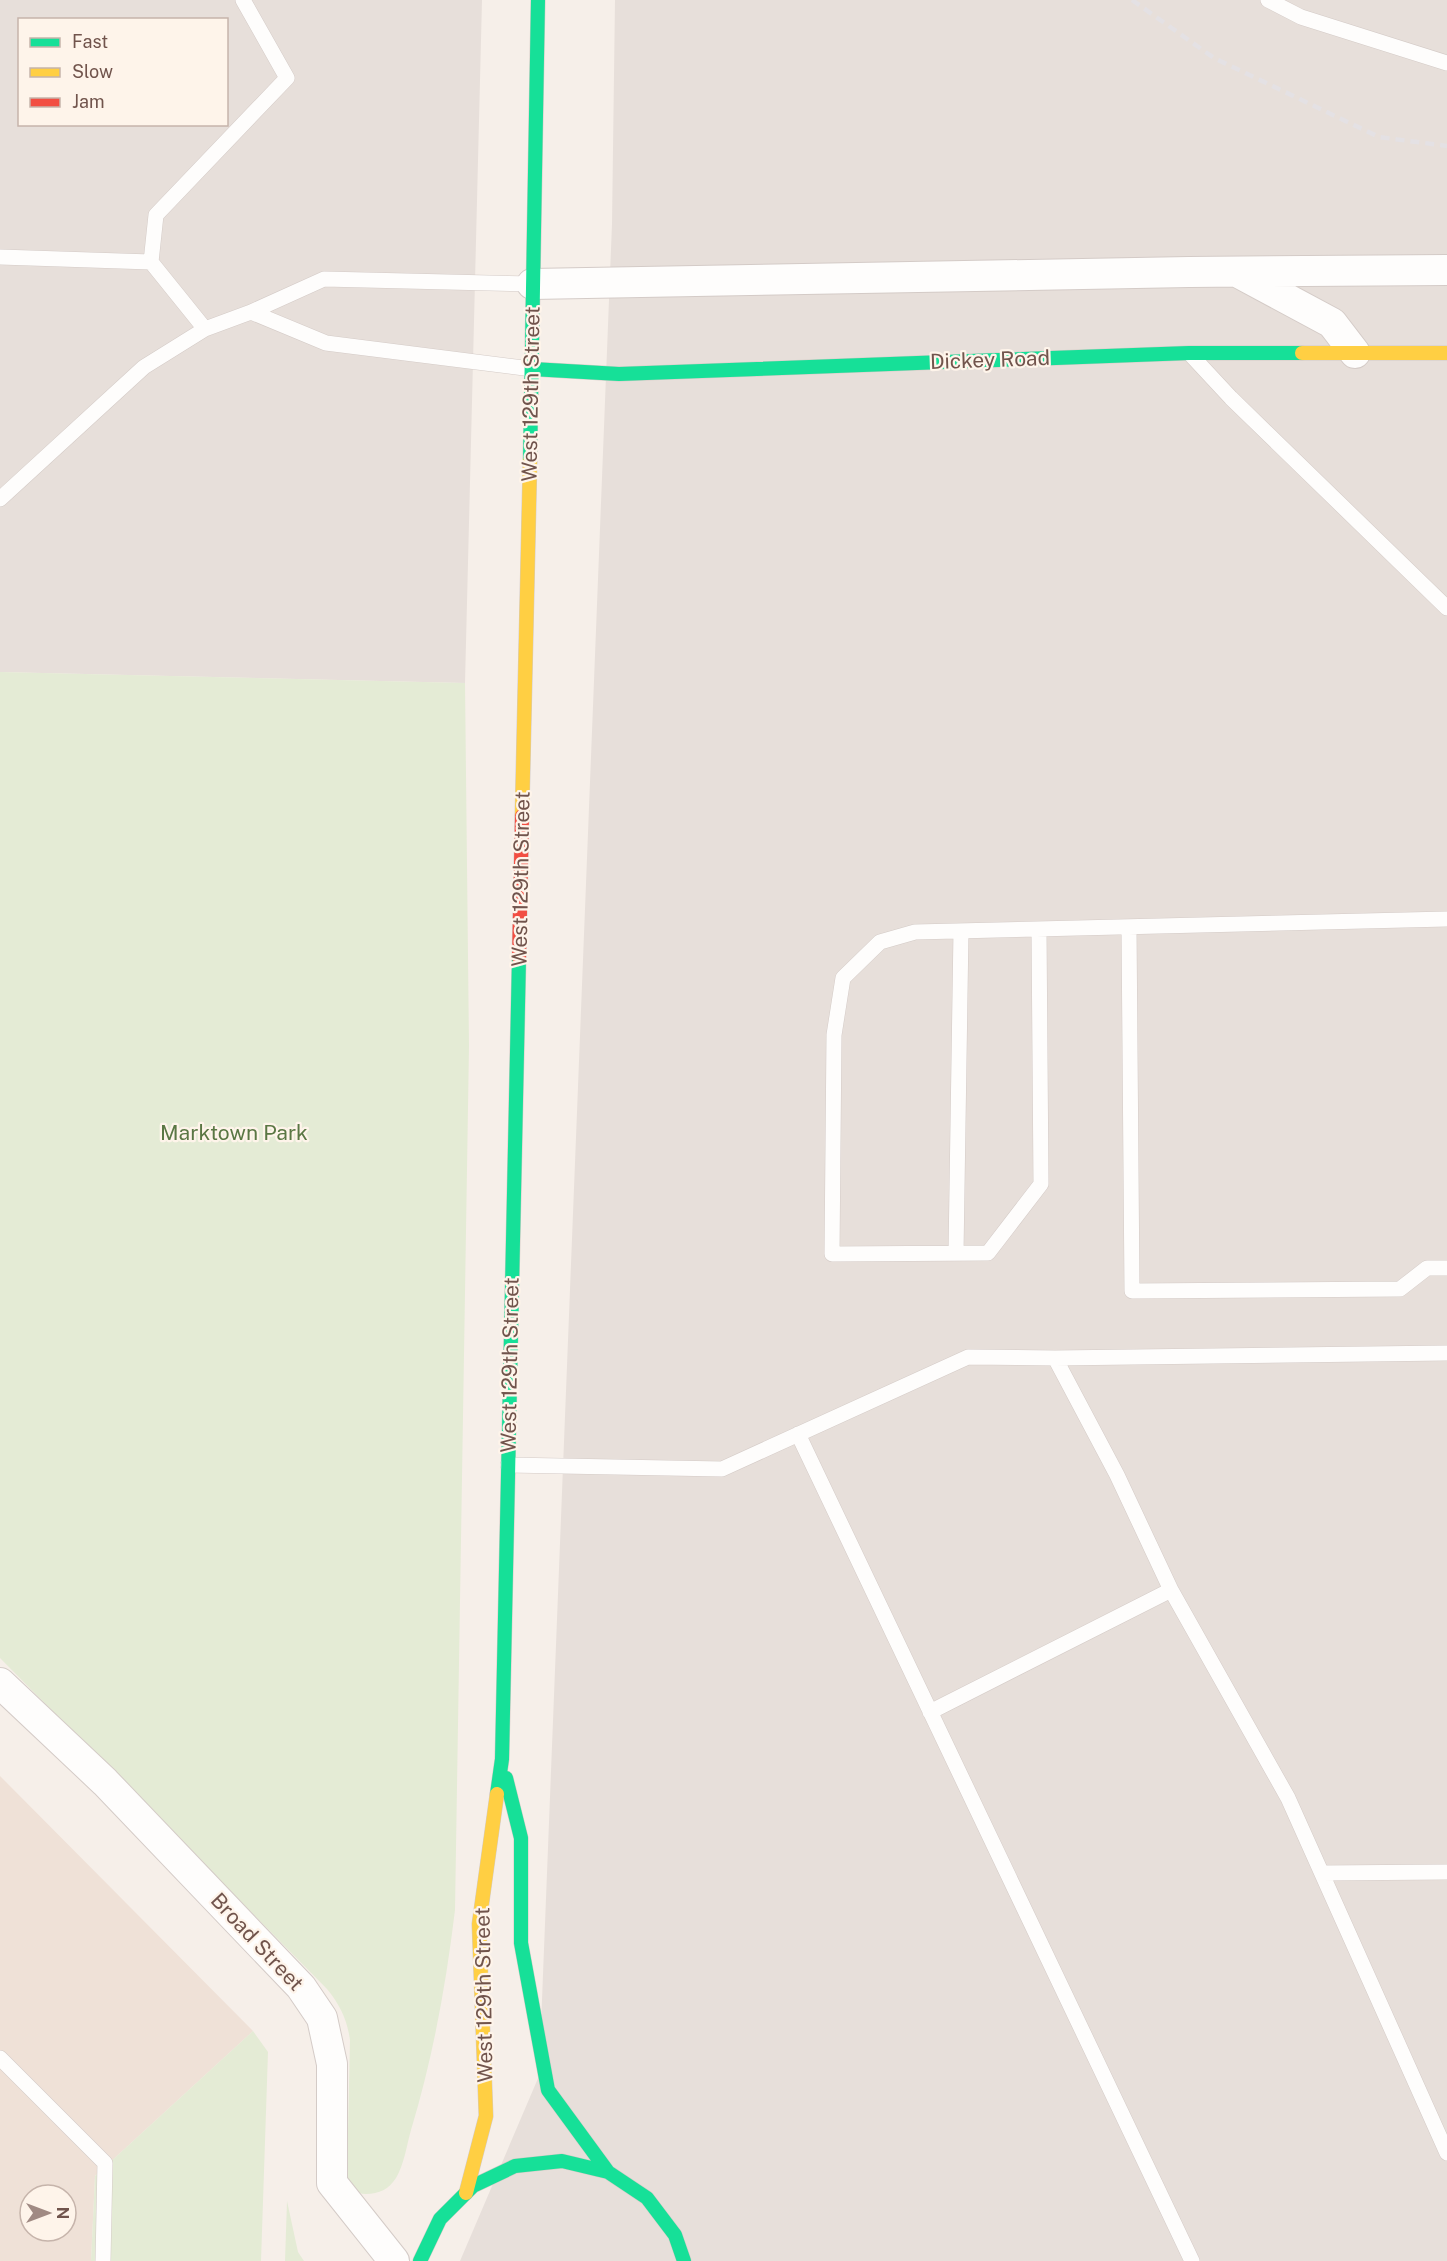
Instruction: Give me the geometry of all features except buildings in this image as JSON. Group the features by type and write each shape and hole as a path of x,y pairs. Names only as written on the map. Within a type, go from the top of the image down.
{"main road":[{"name":"West 129th Street","path":"466,2193 486,2116 479,1924 502,1759 538,0"},
{"name":"Dickey Road","path":"532,369 619,374 1189,353 1447,353"},
{"name":"West 129th Street","path":"502,1759 521,1838 521,1943 548,2090 608,2172"},
{"path":"420,2261 440,2219 473,2186 515,2166 562,2161 608,2172 647,2198 675,2235 684,2261"}],"street":[{"path":"532,284 1236,271 1447,270"},
{"path":"1236,271 1332,323 1355,353"},
{"name":"Broad Street","path":"0,1683 105,1782 301,1987 322,2018 332,2064 332,2182 394,2261"}],"lane":[{"path":"205,329 151,262 156,215 287,78 243,0"},
{"path":"1268,0 1301,17 1447,63"},
{"path":"0,256 151,262"},
{"path":"0,499 144,367 205,329 251,312 324,279 532,284"},
{"path":"251,312 326,343 532,369"},
{"path":"1189,353 1231,398 1447,608"},
{"path":"1039,929 1041,1184 988,1253 832,1254 834,1035 843,978 880,942 915,932 1447,919"},
{"path":"1129,927 1132,1291 1400,1289 1427,1268 1447,1268"},
{"path":"956,1253 961,931"},
{"path":"508,1465 722,1469 968,1357 1447,1353"},
{"path":"1055,1358 1117,1475 1171,1590 1288,1798 1447,2153"},
{"path":"798,1434 1192,2261"},
{"path":"930,1712 1171,1590"},
{"path":"1322,1873 1447,1872"},
{"path":"0,2058 105,2163 103,2261"}],"shaded area":[{"path":"0,0 482,0 465,683 0,672"},
{"path":"615,0 1447,0 1447,2261 460,2261 539,2076 612,224"},
{"path":"0,1776 253,2031 95,2176 91,2261 0,2261"}],"green space":[{"name":"Marktown Park","path":"0,672 465,683 469,1046 455,1910 438,2021 403,2161 393,2182 387,2188 375,2193 359,2193 347,2177 350,2040 345,2019 332,1995 0,1658"},
{"path":"253,2031 268,2052 261,2261 91,2261 95,2176"},
{"path":"287,2201 298,2252 304,2261 285,2261"}],"railway":[{"path":"1132,0 1214,58 1379,137 1447,146"}],"traffic: fast":[{"path":"530,461 538,0"},
{"path":"532,369 619,374 1189,353 1302,353"},
{"path":"497,1794 502,1759 519,958"},
{"path":"506,1778 521,1838 521,1943 548,2090 608,2172"},
{"path":"420,2261 440,2219 473,2186 515,2166 562,2161 608,2172 647,2198 675,2235 684,2261"}],"traffic: slow":[{"path":"1302,353 1447,353"},
{"path":"522,816 530,461"},
{"path":"466,2193 486,2116 479,1924 497,1794"}],"traffic: jam":[{"path":"519,958 522,816"}]}
